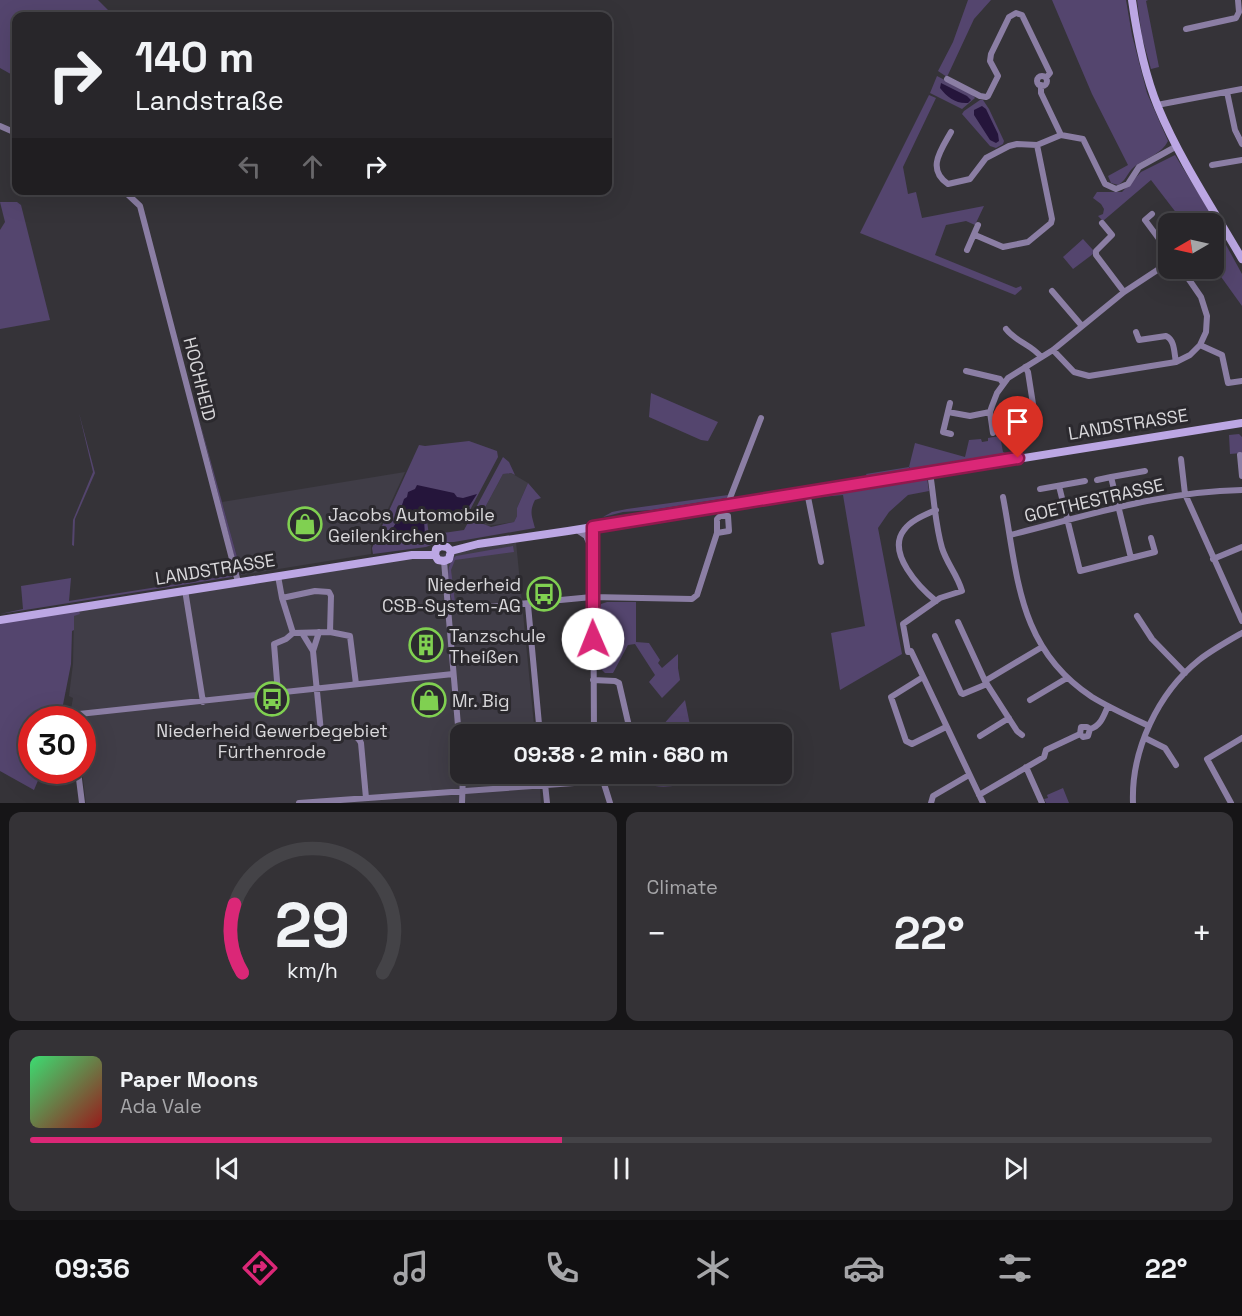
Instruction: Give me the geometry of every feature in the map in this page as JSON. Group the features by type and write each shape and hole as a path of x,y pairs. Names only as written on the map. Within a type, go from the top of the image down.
{"street":[{"path":"1132,0 1138,38 1157,105 1177,146 1242,259"},
{"path":"1186,29 1233,20 1238,16 1239,3"},
{"path":"947,79 986,98 998,76 990,61 990,54 1009,17 1016,13 1022,15 1050,73 1046,78 1046,83 1041,85 1041,93 1062,135"},
{"path":"1157,105 1242,89"},
{"path":"1227,92 1232,118 1242,144"},
{"path":"951,132 936,165 940,177 948,184 970,179 986,158 1009,146 1037,145 1062,135 1083,140 1105,184 1116,189 1128,184 1139,167 1177,146"},
{"path":"975,236 1003,247 1028,242 1051,223 1037,145"},
{"path":"1212,165 1242,160"},
{"name":"HOCHHEID","path":"128,195 140,206 238,582"},
{"path":"1152,214 1145,220 1158,238"},
{"path":"1102,222 1112,235 1096,251 1096,255 1124,292"},
{"path":"967,250 978,225"},
{"path":"993,433 990,412 1003,383 1053,350 1124,292 1158,270"},
{"path":"1053,350 1074,372 1089,376 1176,362 1190,355 1200,345 1208,324 1205,307 1188,279"},
{"path":"1052,291 1082,326"},
{"path":"1006,329 1014,338 1041,357"},
{"path":"1136,332 1139,340 1169,337 1173,342 1176,362"},
{"path":"1200,345 1222,355 1228,383 1242,381"},
{"path":"1025,367 1028,372 1035,417"},
{"path":"966,371 1000,379 1003,383"},
{"path":"950,403 943,432 951,434"},
{"path":"948,412 970,416 990,412"},
{"path":"730,505 730,498 761,418"},
{"name":"LANDSTRASSE","path":"0,620 412,555 435,555 436,549 441,546 451,551 478,544 1242,423"},
{"path":"1240,455 1242,476"},
{"name":"GOETHESTRASSE","path":"1181,459 1185,494"},
{"path":"1097,480 1145,471"},
{"path":"930,473 941,546 946,560 958,578 962,591 936,601 903,624 909,651 982,803"},
{"path":"1111,477 1131,558"},
{"path":"1040,489 1085,481"},
{"path":"1059,486 1080,571 1155,552 1151,538"},
{"name":"GOETHESTRASSE","path":"1010,535 1118,507 1185,494 1242,490"},
{"path":"807,492 821,562"},
{"path":"1185,494 1242,621"},
{"path":"1003,497 1023,606 1042,647 1067,678 1091,696 1149,726"},
{"path":"936,510 904,528 900,544 904,563 909,573 936,601"},
{"path":"593,527 594,724"},
{"path":"576,530 586,536 592,549"},
{"path":"447,611 592,597 695,598 717,533"},
{"path":"1213,559 1242,547"},
{"path":"435,555 438,560 444,561 449,559 451,551"},
{"path":"444,561 458,724"},
{"path":"278,576 293,633"},
{"path":"185,590 203,702"},
{"path":"282,598 315,591 329,592 331,596 330,632"},
{"path":"528,604 539,724"},
{"path":"1137,616 1152,639 1185,673"},
{"path":"958,622 986,683 1022,735"},
{"path":"320,632 313,651 320,728 323,735 330,737 355,735 360,741 366,798"},
{"path":"278,693 274,644 293,633 330,632 350,636 356,684"},
{"path":"302,633 313,651"},
{"path":"1133,803 1137,763 1144,738 1164,700 1185,673 1200,659 1242,633"},
{"path":"935,636 963,694 986,683 1042,647"},
{"path":"96,712 453,674"},
{"path":"923,677 891,697 906,741 912,744 946,727"},
{"path":"1030,700 1067,678"},
{"path":"593,680 615,681 619,684 629,724"},
{"path":"979,795 1044,757 1046,750 1080,734 1081,727 1095,728 1102,720 1108,706"},
{"path":"980,736 1009,718"},
{"path":"1231,803 1207,759 1242,737"},
{"path":"1144,738 1165,748 1176,765"},
{"path":"1026,767 1042,803"},
{"path":"931,803 933,796 969,775"},
{"path":"80,784 82,803"},
{"path":"462,803 464,784"},
{"path":"299,803 574,784"},
{"path":"603,784 610,803"},
{"path":"545,786 547,803"}],"shaded area":[{"path":"0,0 98,0 110,12 12,12 12,75 0,68"},
{"path":"968,0 991,0 974,19 947,77 938,71 953,42"},
{"path":"1052,0 1126,0 1132,35 1147,93 1168,141 1157,153 1134,167 1118,185 1111,183 1108,176 1128,165 1092,94"},
{"path":"1137,0 1148,0 1146,1 1159,67 1151,69 1142,37"},
{"path":"937,76 972,94 975,98 962,109 930,93"},
{"path":"941,83 971,100 964,103 952,99 940,88"},
{"path":"929,95 936,98 903,167 908,194 916,192 922,218 984,206 975,225 966,221 946,225 935,255 1016,288 1021,286 1022,289 1015,295 860,233"},
{"path":"983,100 989,109 1004,141 996,148 990,146 962,114"},
{"path":"982,106 986,109 998,134 999,141 996,143 990,140 974,115 974,110"},
{"path":"1175,155 1210,213 1176,213 1151,180 1103,221 1098,216 1103,214 1104,209 1093,198 1097,192 1122,192 1141,172"},
{"path":"0,202 17,202 21,205 50,320 0,329 0,230 5,222"},
{"path":"1083,239 1093,250 1093,254 1073,269 1063,257"},
{"path":"1224,243 1242,274 1242,306 1223,279"},
{"path":"651,393 718,422 708,441 649,417"},
{"path":"79,413 95,473 75,519 74,546 72,545 73,520 93,472"},
{"path":"198,415 242,575 238,572"},
{"path":"1239,434 1242,437 1242,453 1230,454 1229,435"},
{"path":"1000,436 1005,453 911,469 909,467 915,443 965,457 969,440 981,439 982,442 988,441 988,438"},
{"path":"469,441 497,451 498,457 470,510 427,521 429,535 464,530 503,457 509,462 515,475 503,474 481,515 481,523 491,527 514,522 517,508 528,483 541,498 535,500 532,508 535,528 373,554 372,548 419,445"},
{"path":"909,467 909,469 867,476 866,474"},
{"name":"Jacobs Automobile Geilenkirchen","path":"405,472 371,546 371,554 242,575 222,502"},
{"path":"511,473 528,483 517,508 514,522 487,526 481,523 481,515 503,474"},
{"path":"913,478 927,478 929,491 908,495 889,512 878,528 902,654 840,690 831,633 865,626 843,495 811,498 811,495"},
{"path":"417,485 454,493 457,497 463,498 477,494 468,508 424,519 425,536 391,541 389,537 393,528 403,518 401,508 404,499 408,492 415,489"},
{"path":"728,495 727,498 652,510 623,512 603,517 612,512 627,509"},
{"path":"516,542 534,724 450,724 450,784 540,784 541,803 86,803 84,784 96,784 96,706 72,706 73,698 69,696 73,664 74,616 79,611"},
{"path":"513,546 514,552 455,560 451,570 455,602 468,601 468,605 454,606 448,572 452,560 456,556"},
{"path":"233,575 232,577 0,614 23,609 21,586 71,578 69,601"},
{"path":"636,602 636,642 649,643 660,660 658,663 662,668 678,654 680,680 662,698 649,682 655,675 635,644 628,645 613,673 605,673 599,667 599,611 601,604"},
{"path":"79,611 80,614 74,616 71,664 63,706 18,706 18,781 0,771 0,623"},
{"path":"685,700 690,724 664,724"},
{"path":"23,784 37,784 34,790"},
{"path":"647,784 682,784 661,787"},
{"path":"1063,788 1069,803 1046,803 1044,799 1048,798 1047,795"}],"place":[{"name":"Jacobs Automobile Geilenkirchen","path":"305,524"},
{"name":"Niederheid CSB-System-AG","path":"544,594"},
{"name":"Tanzschule Theißen","path":"426,645"},
{"name":"Niederheid Gewerbegebiet Fürthenrode","path":"272,699"},
{"name":"Mr. Big","path":"429,700"}],"route":[{"path":"593,639 593,527 1018,458"}]}
